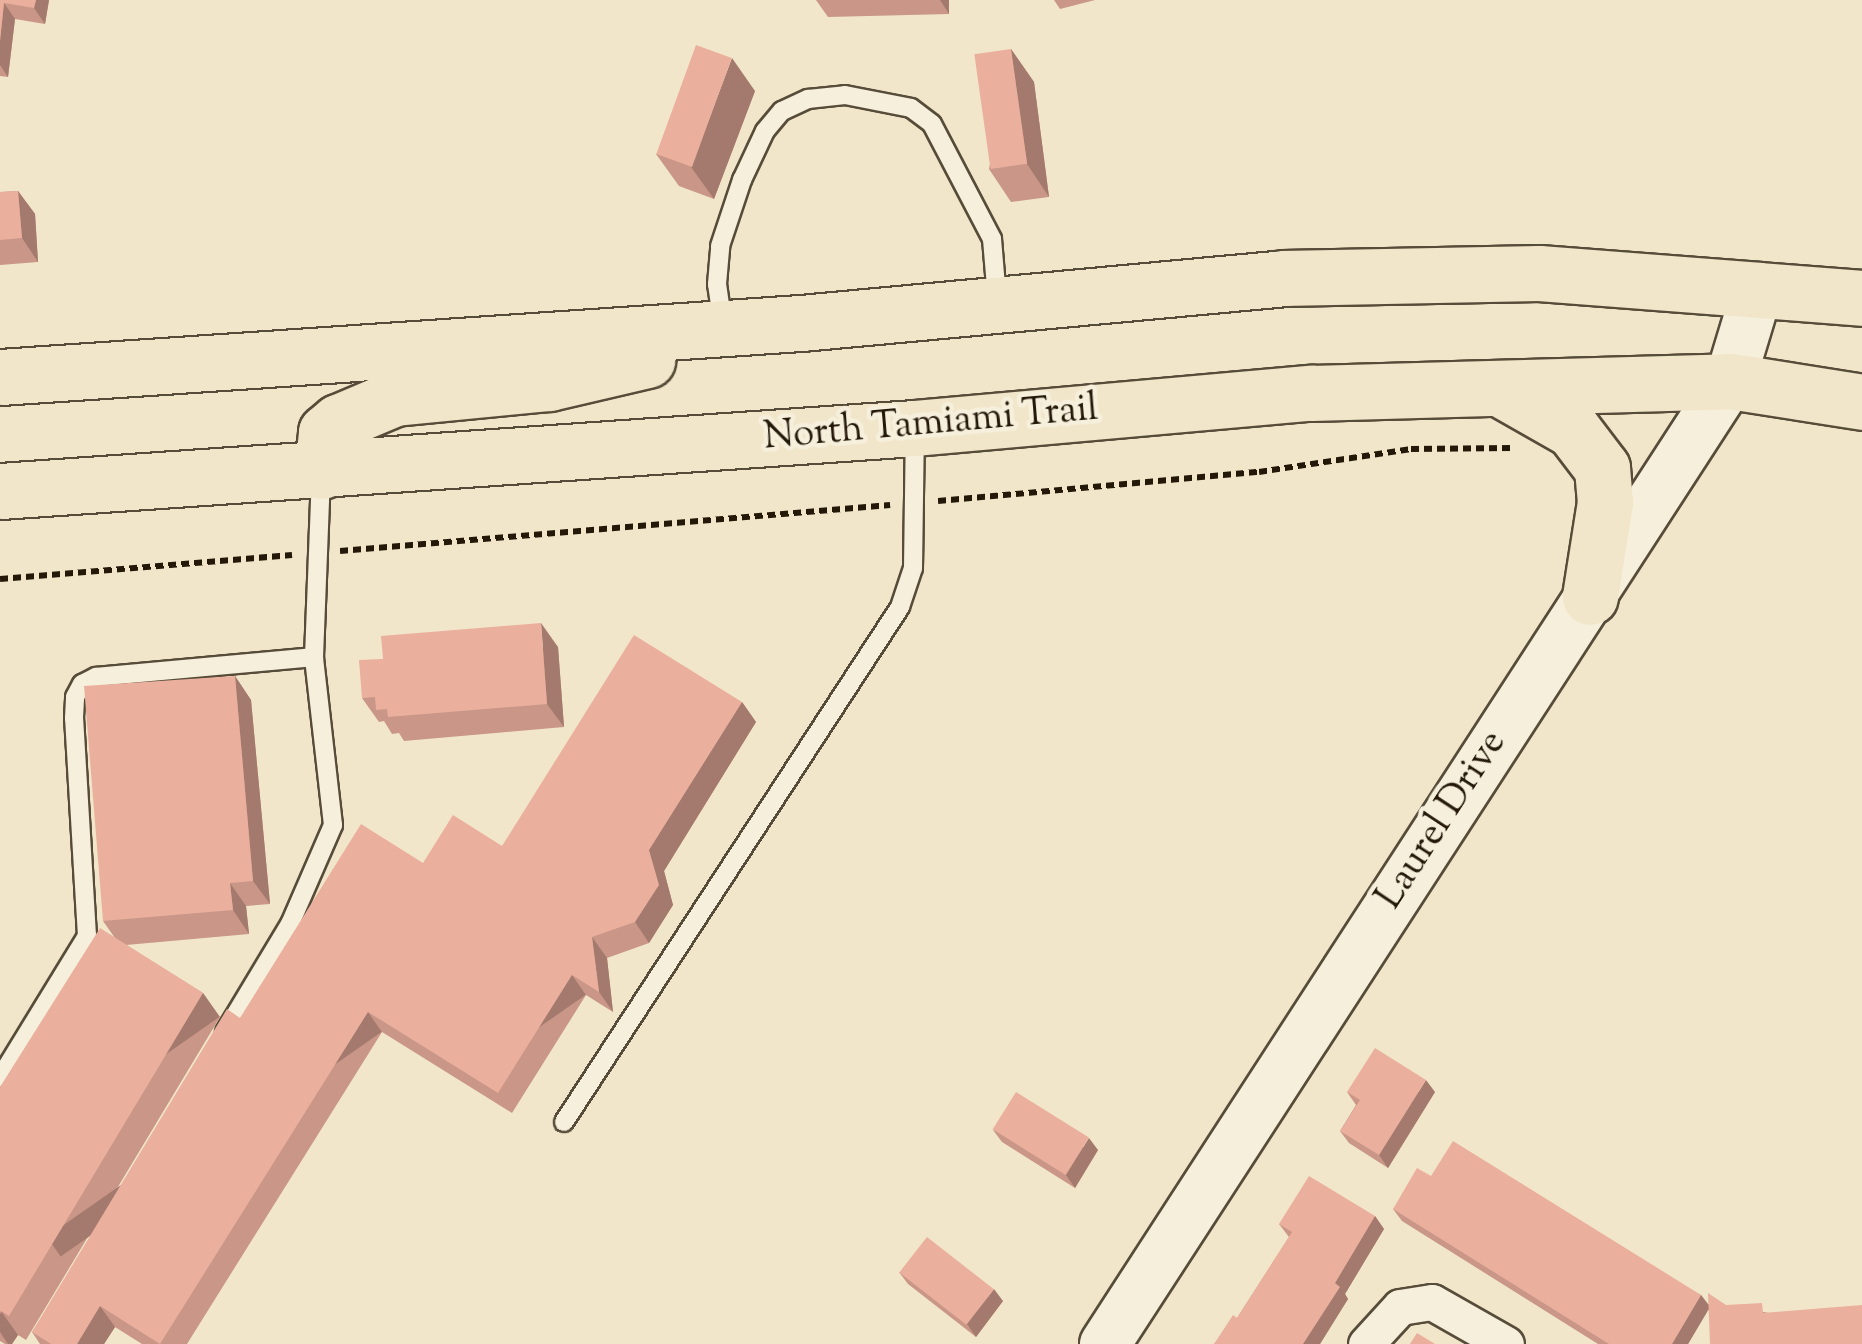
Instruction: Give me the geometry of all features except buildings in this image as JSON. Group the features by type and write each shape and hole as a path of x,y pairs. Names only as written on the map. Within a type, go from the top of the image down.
{"main road":[{"path":"0,377 725,334 998,304 1321,277 1539,272 1862,298"},
{"path":"322,471 326,432 338,422 395,398 549,383 725,334"},
{"name":"North Tamiami Trail","path":"0,492 915,428 1311,393 1730,381 1862,402"},
{"path":"1500,390 1573,430 1602,468 1604,502 1590,597"}],"street":[{"name":"Laurel Drive","path":"1105,1344 1730,381 1758,288"},
{"path":"1366,1344 1400,1307 1432,1302 1506,1344"}],"lane":[{"path":"725,334 716,284 720,246 742,180 765,130 782,112 808,99 845,95 910,108 932,124 992,238 998,304"},
{"path":"564,1122 900,608 913,568 915,428"},
{"path":"219,1042 290,924 333,825 314,657 322,471"},
{"path":"0,1078 88,936 74,718 75,696 82,684 96,676 314,657"}],"path":[{"path":"0,580 1259,472 1411,448 1519,448"}]}
